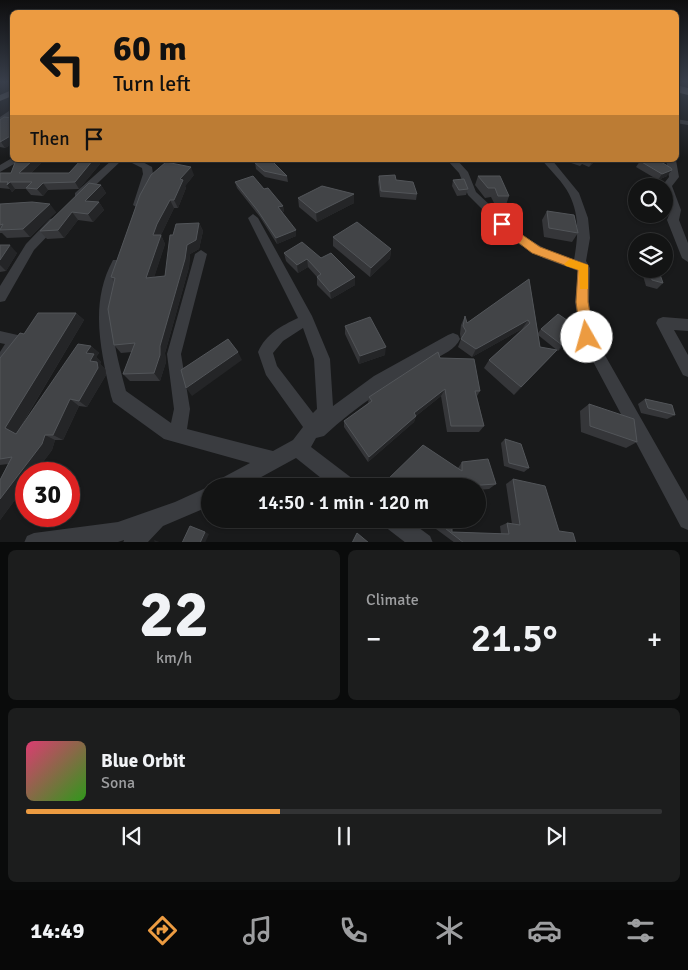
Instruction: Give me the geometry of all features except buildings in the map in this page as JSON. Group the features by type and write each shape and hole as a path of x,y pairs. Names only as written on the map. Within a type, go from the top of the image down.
{"street":[{"path":"0,168 12,162"},
{"path":"0,297 30,247 115,162"},
{"path":"132,221 148,174 148,167 136,162"},
{"path":"454,162 463,172 472,193 519,239 547,255 584,268"},
{"path":"551,162 574,193 579,205 584,232 580,260 584,268 582,302 587,337 688,520"},
{"path":"671,162 674,177 667,186 676,210 673,220 688,258"},
{"path":"253,218 307,320 322,359 324,411 298,448"},
{"path":"122,249 109,285 104,309 108,346 119,396 170,433 272,460"},
{"path":"177,435 182,409 174,354 201,254"},
{"path":"307,320 284,331 269,344 265,352 271,370 313,428"},
{"path":"688,325 663,323 688,370"},
{"path":"0,337 17,340 0,364"},
{"path":"241,478 298,448 334,415 388,377 433,354 453,338"},
{"path":"298,448 336,478"},
{"path":"34,542 118,532 201,500"},
{"path":"133,542 159,516"},
{"path":"404,528 424,542"}],"slow traffic":[{"path":"570,264 584,268 584,286"}],"route":[{"path":"502,224 519,239 536,250 584,268 582,302 587,337"}]}
